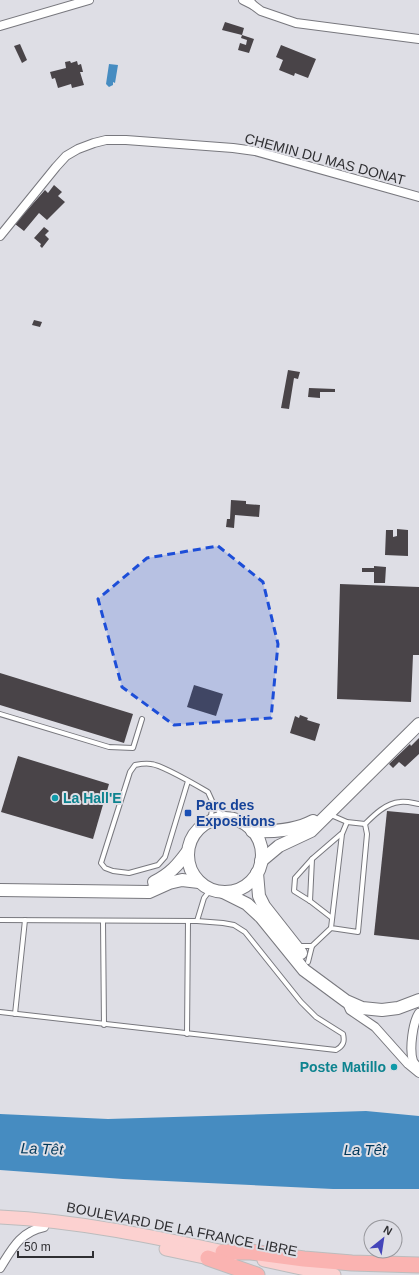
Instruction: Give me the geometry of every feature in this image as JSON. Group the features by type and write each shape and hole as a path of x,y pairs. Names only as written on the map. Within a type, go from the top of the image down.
{"highway":[{"path":"223,1252 251,1252 304,1259 352,1263 419,1265"},
{"path":"208,1258 257,1275"}],"main road":[{"path":"261,861 279,846 311,830 419,724"},
{"path":"252,831 272,832 289,829 308,824 327,814"},
{"path":"224,818 244,824 252,831 260,845 261,861 257,873 251,881 243,887 233,891 223,892 210,890 199,882 192,873 188,863 188,851 190,842 202,826 224,818"},
{"path":"131,891 148,886 166,876 178,865 188,851"},
{"path":"257,873 259,896 264,906 330,990"},
{"path":"0,890 149,892 169,883 182,880 199,882"},
{"path":"223,892 247,904 261,917 304,970 346,1001 362,1008 382,1010 398,1008 419,1000"},
{"name":"BOULEVARD DE LA FRANCE LIBRE","path":"0,1217 35,1219 101,1227 334,1275"},
{"name":"BOULEVARD DE LA FRANCE LIBRE","path":"0,1223 44,1226 99,1234 208,1258 226,1260 300,1275"}],"street":[{"path":"0,26 89,0"},
{"path":"243,0 251,3 261,11 296,22 419,39"},
{"name":"CHEMIN DU MAS DONAT","path":"0,236 66,156 78,149 106,140 225,147 255,151 419,198"},
{"path":"346,1001 350,1010 375,1027 408,1064 419,1073"},
{"path":"419,1013 415,1023 411,1049 413,1062 419,1069"},
{"path":"1,1264 19,1240 34,1229 44,1226"}],"lane":[{"path":"0,714 109,747 133,748 142,719"},
{"path":"188,781 165,857 158,865 129,873 113,871 105,868 101,863 130,772 135,765 152,764 188,781 208,792 213,803 224,818"},
{"path":"327,814 347,822 364,824 387,806 400,802 419,804"},
{"path":"210,822 213,803"},
{"path":"308,962 312,946 331,928 342,834 347,822"},
{"path":"331,928 358,932 367,834 364,824"},
{"path":"332,918 294,891 296,878 312,859 342,834"},
{"path":"310,901 312,859"},
{"path":"197,921 204,898 210,890"},
{"path":"0,920 197,921 234,925 245,932 301,1002 316,1017 343,1034 345,1040 342,1046 336,1050 104,1025 0,1012"},
{"path":"15,1014 25,920"},
{"path":"103,921 104,1025"},
{"path":"187,1034 188,921"},
{"path":"296,946 312,946"}],"highlighted area":[{"path":"218,546 263,582 278,644 271,718 174,725 122,687 98,599 147,558"}],"water":[{"path":"109,64 118,65 115,83 113,82 113,85 109,87 106,84"},
{"name":"La Têt","path":"366,1111 419,1116 419,1189 333,1189 123,1179 0,1170 0,1114 108,1119"}],"building":[{"path":"225,22 244,28 242,35 222,30"},
{"path":"242,35 254,39 249,53 238,50 240,43 246,45 247,40 241,38"},
{"path":"20,44 27,60 22,63 14,46"},
{"path":"281,45 316,59 308,78 295,73 294,76 279,70 283,60 276,57"},
{"path":"70,61 71,63 77,61 78,65 81,64 83,72 80,72 84,85 72,88 71,84 58,88 55,78 52,79 50,72 66,68 65,62"},
{"path":"54,185 62,192 58,196 65,202 47,220 39,213 24,231 15,224 45,190 48,193"},
{"path":"44,227 49,231 45,235 49,239 42,248 40,246 41,244 34,238"},
{"path":"34,320 42,322 40,327 32,325"},
{"path":"288,370 300,372 298,379 294,378 289,409 281,408"},
{"path":"309,388 335,389 335,392 320,392 320,398 308,397"},
{"path":"231,500 246,501 246,504 260,505 259,517 235,515 234,528 226,527 227,519 230,519"},
{"path":"397,529 408,530 408,556 385,555 386,530 393,530 393,537 397,536"},
{"path":"374,566 386,567 385,583 374,583 374,572 362,572 362,568 374,568"},
{"path":"340,584 419,587 419,655 413,655 411,702 337,699"},
{"path":"0,673 133,714 124,743 0,705"},
{"path":"194,685 223,694 216,716 187,707"},
{"path":"300,715 308,718 307,720 320,724 315,741 290,733 295,716 299,718"},
{"path":"419,738 419,754 405,767 399,762 393,768 389,764 410,744 411,746"},
{"name":"La Hall'E","path":"18,756 109,784 93,839 1,812"},
{"path":"387,811 419,814 419,940 374,935"}],"place":[{"name":"La Hall'E","path":"55,798"},
{"name":"Parc des Expositions","path":"188,813"},
{"name":"Poste Matillo","path":"394,1067"}]}
